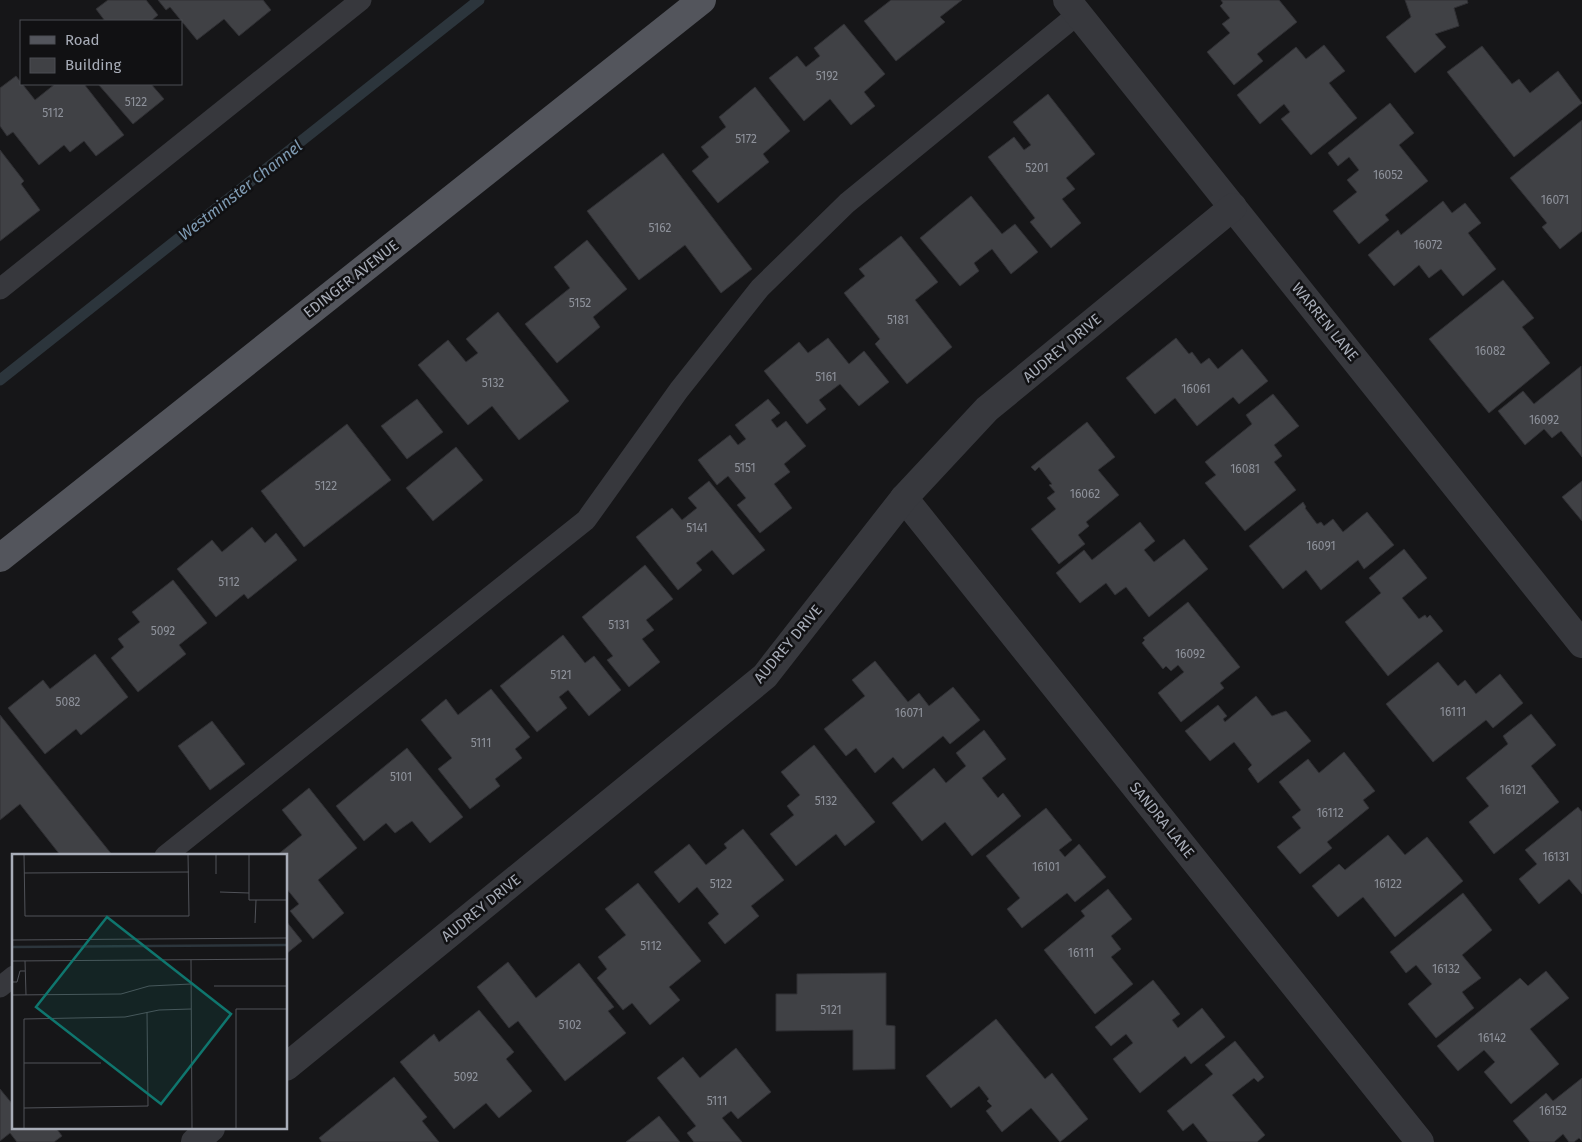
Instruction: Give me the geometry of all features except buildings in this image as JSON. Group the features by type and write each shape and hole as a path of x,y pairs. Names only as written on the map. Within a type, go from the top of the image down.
{"main road":[{"name":"EDINGER AVENUE","path":"0,558 702,0"}],"street":[{"name":"WARREN LANE","path":"1073,7 1582,644"},
{"name":"AUDREY DRIVE","path":"288,1065 765,676 904,498 988,409 1233,207"},
{"name":"SANDRA LANE","path":"904,498 1420,1142"},
{"path":"194,1142 209,1130"}],"lane":[{"path":"0,289 361,0"},
{"path":"168,854 586,520 679,390 760,288 847,203 1073,7"},
{"path":"0,987 12,978"}],"waterway":[{"name":"Westminster Channel","path":"0,380 479,0"}]}
